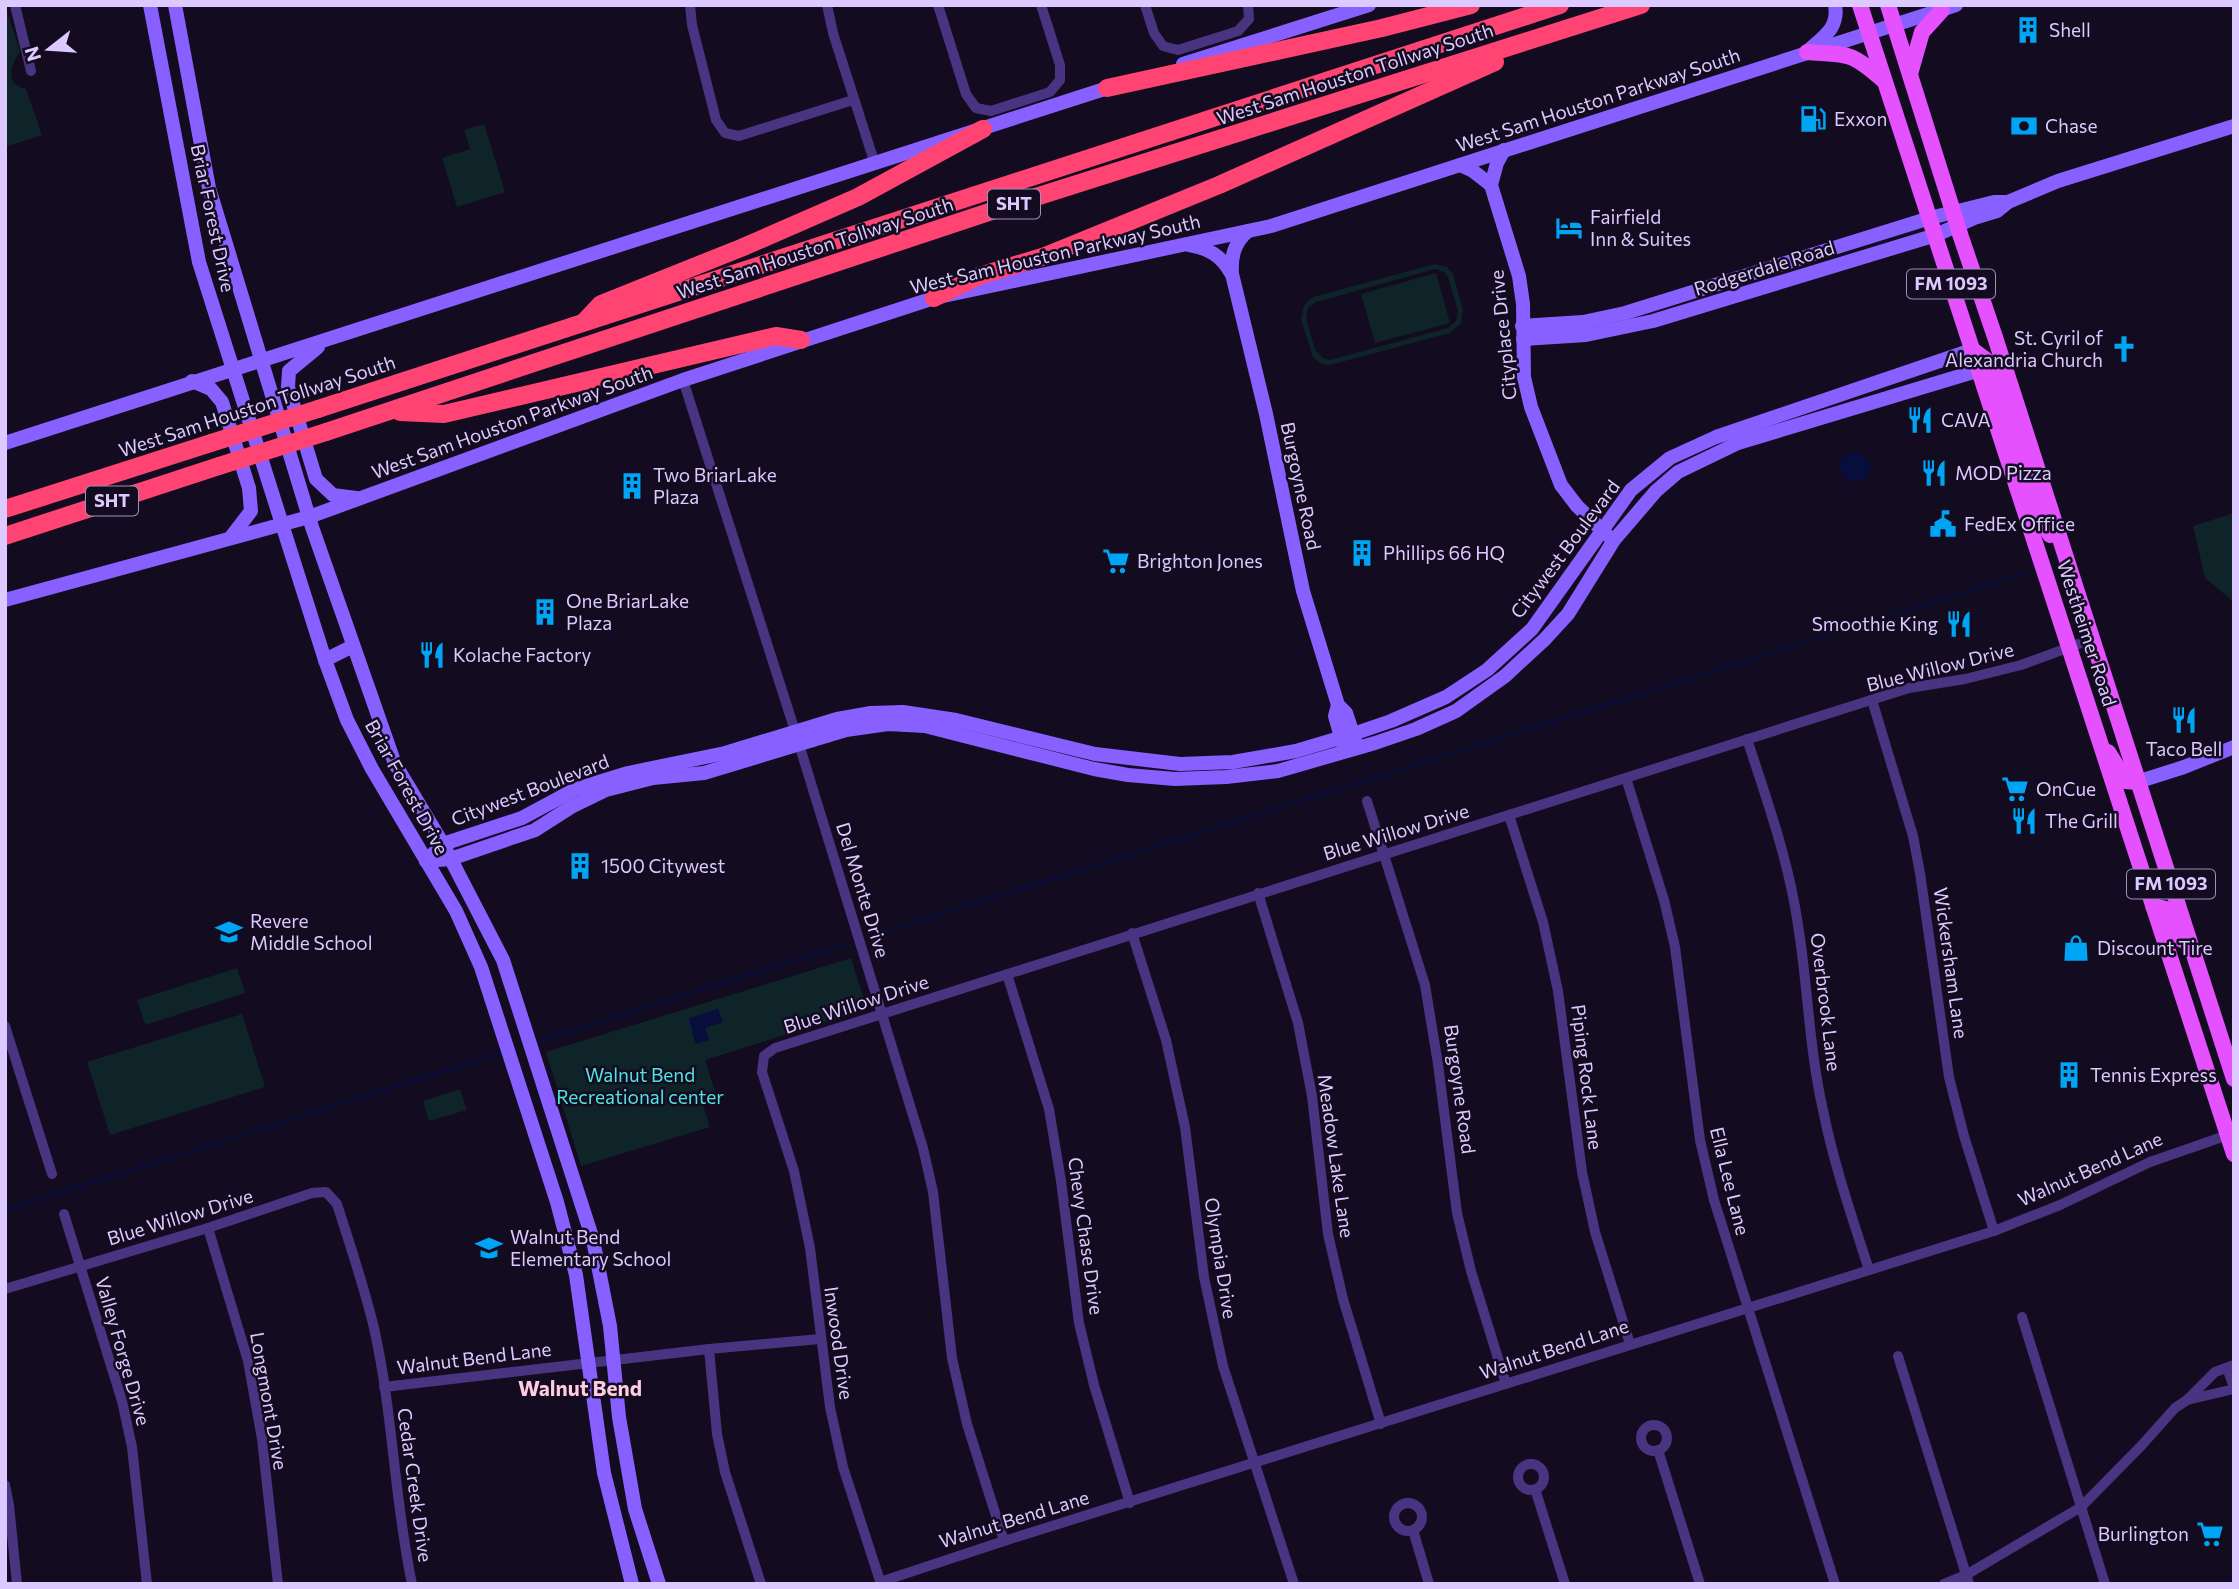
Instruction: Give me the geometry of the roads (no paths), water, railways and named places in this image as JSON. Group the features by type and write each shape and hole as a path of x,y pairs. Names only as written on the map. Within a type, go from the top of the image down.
{"highway":[{"path":"1107,88 1382,28 1471,5"},
{"name":"West Sam Houston Tollway South","path":"5,509 1560,5"},
{"name":"West Sam Houston Tollway South","path":"5,536 998,209 1640,5"},
{"path":"934,298 979,276 1045,256 1219,185 1568,28"},
{"path":"582,324 601,304 741,248 858,197 983,129"},
{"path":"390,411 444,414 776,336 801,340"}],"main road":[{"name":"Briar Forest Drive","path":"150,5 199,262 325,660 348,720 372,769 456,911 481,967 557,1202 576,1275 604,1476 632,1584"},
{"name":"Briar Forest Drive","path":"174,5 209,188 309,517 395,764 443,844 503,960 593,1240 604,1291 635,1509 659,1584"},
{"path":"1807,52 1837,21 1835,5"},
{"name":"Westheimer Road","path":"1860,5 2115,791 2231,1135 2234,1154"},
{"name":"Westheimer Road","path":"1888,5 2234,1079"},
{"path":"5,443 1366,6"},
{"path":"1910,74 1922,32 1943,7"},
{"name":"West Sam Houston Parkway South","path":"5,600 309,517 682,380 934,298 1248,231 1323,211 1943,7"},
{"path":"1807,52 1848,55 1859,59 1885,82"},
{"name":"Rodgerdale Road","path":"1522,333 1625,313 1930,218 1955,219 1997,211 2008,202 2056,182 2234,126"},
{"path":"1460,164 1491,185 1504,150"},
{"name":"Cityplace Drive","path":"1491,185 1519,276 1523,304 1524,377 1531,407 1561,485 1577,506 1614,540"},
{"name":"Rodgerdale Road","path":"1522,333 1586,335 1675,316 1936,235 1955,219"},
{"name":"Burgoyne Road","path":"1248,231 1236,244 1233,252 1232,274 1266,414 1303,591 1338,705 1335,716 1349,743"},
{"path":"1178,246 1201,247 1212,251 1232,274"},
{"path":"1792,261 1797,277"},
{"path":"1670,300 1675,316"},
{"path":"324,341 289,371 288,387 316,479 333,495 361,499"},
{"path":"1972,350 1985,359 1993,370 2040,518 2066,561"},
{"name":"Citywest Boulevard","path":"1349,743 1446,697 1487,670 1532,629 1631,490 1670,458 1694,445 1972,350"},
{"name":"Citywest Boulevard","path":"426,861 450,859 535,830 571,807 606,790 653,778 704,772 797,738 837,719 871,713 903,712 956,720 1095,754 1180,764 1233,762 1416,729 1456,711 1505,676 1545,639 1568,614 1614,540 1656,491 1678,472 1738,443 1980,370"},
{"path":"192,382 211,389 222,402 249,488 251,511 231,537"},
{"path":"325,660 353,646"},
{"path":"2097,736 2126,781 2137,782 2234,747"},
{"name":"Citywest Boulevard","path":"426,861 443,844 522,818 574,790 638,771 797,738"},
{"path":"2115,791 2128,793 2158,844"},
{"path":"2140,863 2153,872 2162,888 2176,900"},
{"path":"2153,906 2166,909 2197,966"},
{"path":"481,967 503,960"},
{"path":"524,1098 545,1090"}],"street":[{"path":"15,5 31,72"},
{"path":"690,5 692,25 716,120 725,133 739,136 853,100"},
{"path":"827,5 853,100 875,163"},
{"path":"938,5 966,94 976,108 990,111 1050,92 1060,80 1060,65 1041,5"},
{"path":"1145,5 1154,33 1163,46 1178,50 1238,31 1249,19 1248,5"},
{"name":"Del Monte Drive","path":"682,380 797,738 923,1148 933,1192 952,1358 967,1424 1004,1541"},
{"name":"Blue Willow Drive","path":"773,1105 762,1072 764,1056 775,1048 1909,688 1965,679 2021,665 2092,639"},
{"name":"Wickersham Lane","path":"1872,700 1913,836 1949,1077 1964,1136 1994,1231"},
{"name":"Overbrook Lane","path":"1747,739 1784,859 1798,923 1822,1107 1835,1163 1869,1269"},
{"name":"Ella Lee Lane","path":"1626,778 1675,947 1700,1140 1714,1200 1835,1584"},
{"name":"Burgoyne Road","path":"1367,801 1425,985 1457,1213 1471,1271 1506,1384"},
{"name":"Piping Rock Lane","path":"1509,815 1543,922 1558,991 1582,1172 1595,1232 1630,1344"},
{"name":"Meadow Lake Lane","path":"1258,893 1298,1023 1312,1096 1328,1234 1343,1299 1381,1424"},
{"name":"Olympia Drive","path":"1132,933 1171,1065 1185,1127 1204,1277 1223,1366 1294,1584"},
{"name":"Chevy Chase Drive","path":"1007,974 1049,1109 1062,1181 1079,1322 1094,1385 1130,1503"},
{"path":"5,1026 52,1174"},
{"name":"Inwood Drive","path":"773,1105 794,1171 807,1235 830,1407 844,1467 880,1583"},
{"name":"Walnut Bend Lane","path":"880,1583 1004,1541 1994,1231 2060,1205 2150,1161 2231,1135"},
{"name":"Blue Willow Drive","path":"5,1289 208,1228 312,1193 326,1192 337,1204 345,1228"},
{"name":"Valley Forge Drive","path":"64,1214 124,1412 132,1447 147,1584"},
{"name":"Longmont Drive","path":"208,1228 248,1361 262,1439 278,1584"},
{"name":"Cedar Creek Drive","path":"345,1228 374,1328 404,1545 412,1584"},
{"path":"2022,1317 2105,1584"},
{"name":"Walnut Bend Lane","path":"384,1387 709,1349 820,1339"},
{"path":"709,1349 717,1434 725,1472 761,1584"},
{"path":"1898,1356 1968,1580"},
{"path":"1944,1584 1968,1580 2081,1507 2175,1408 2215,1372 2230,1366 2234,1388 2187,1400"},
{"path":"1658,1450 1700,1584"},
{"path":"5,1485 17,1584"},
{"path":"1535,1489 1565,1584"},
{"path":"1412,1530 1429,1584"}],"waterway":[{"path":"871,936 2025,573"},
{"path":"539,1041 849,943"},
{"path":"5,1210 501,1053"}],"place":[{"name":"Shell","path":"2028,30"},
{"name":"Exxon","path":"1813,119"},
{"name":"Chase","path":"2024,126"},
{"name":"Fairfield Inn & Suites","path":"1569,228"},
{"name":"St. Cyril of Alexandria Church","path":"2124,349"},
{"name":"CAVA","path":"1920,420"},
{"name":"MOD Pizza","path":"1934,473"},
{"name":"Two BriarLake Plaza","path":"632,486"},
{"name":"FedEx Office","path":"1943,524"},
{"name":"Phillips 66 HQ","path":"1362,553"},
{"name":"Brighton Jones","path":"1116,561"},
{"name":"One BriarLake Plaza","path":"545,612"},
{"name":"Smoothie King","path":"1959,624"},
{"name":"Kolache Factory","path":"432,655"},
{"name":"Taco Bell","path":"2184,720"},
{"name":"OnCue","path":"2015,789"},
{"name":"The Grill","path":"2024,821"},
{"name":"1500 Citywest","path":"580,866"},
{"name":"Revere Middle School","path":"229,932"},
{"name":"Discount Tire","path":"2076,948"},
{"name":"Tennis Express","path":"2069,1075"},
{"name":"Walnut Bend Elementary School","path":"489,1248"},
{"name":"Burlington","path":"2210,1534"}],"district":[{"name":"Walnut Bend","path":"580,1389"}],"park label":[{"name":"Walnut Bend Recreational center","path":"640,1086"}]}
